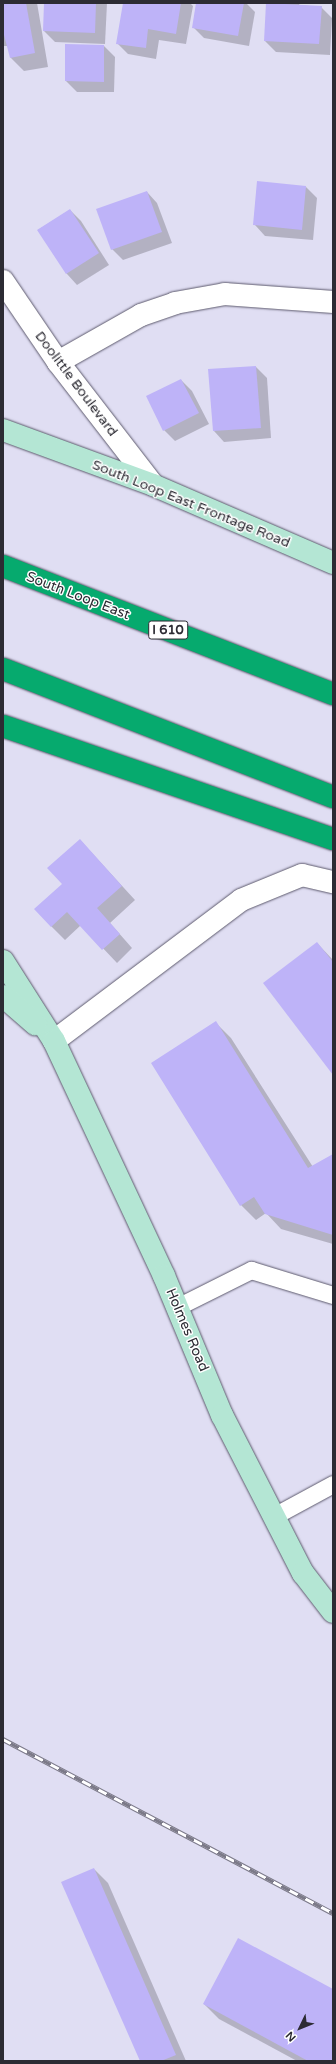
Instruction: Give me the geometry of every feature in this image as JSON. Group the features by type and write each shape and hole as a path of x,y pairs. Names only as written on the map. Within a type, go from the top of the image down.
{"highway":[{"name":"South Loop East","path":"3,566 333,694"},
{"path":"3,669 333,797"},
{"path":"3,726 333,840"}],"main road":[{"name":"South Loop East Frontage Road","path":"3,430 153,485 333,563"},
{"name":"Holmes Road","path":"3,961 54,1041 177,1307 222,1415 303,1573 333,1612"},
{"name":"Holmes Road","path":"3,996 54,1041"}],"street":[{"name":"Doolittle Boulevard","path":"3,281 58,362 153,485"},
{"path":"58,362 141,315 175,304 225,294 333,302"},
{"path":"54,1041 241,900 302,875 333,882"}],"lane":[{"path":"177,1307 251,1270 333,1296"},
{"path":"274,1516 333,1484"}],"building":[{"path":"3,3 26,3 35,53 10,58 3,31"},
{"path":"44,3 96,3 95,33 43,31"},
{"path":"123,3 181,3 176,34 148,29 146,48 116,44"},
{"path":"196,3 244,3 238,36 192,28"},
{"path":"266,3 322,6 319,44 264,41"},
{"path":"65,44 104,45 104,82 65,81"},
{"path":"257,181 306,186 302,230 253,225"},
{"path":"147,191 162,232 111,250 96,209"},
{"path":"70,209 99,253 66,274 37,230"},
{"path":"256,366 261,428 213,431 208,369"},
{"path":"181,379 199,413 163,431 146,396"},
{"path":"80,839 122,886 97,908 120,934 102,950 67,912 51,927 34,909 62,884 47,868"},
{"path":"317,942 333,962 333,1075 263,983"},
{"path":"216,1021 308,1168 333,1154 333,1235 265,1214 254,1197 240,1206 151,1063"},
{"path":"94,1868 176,2055 161,2061 140,2061 61,1882"},
{"path":"238,1938 333,1989 333,2061 308,2061 203,2004"}],"railway":[{"path":"3,1739 333,1913"}]}
